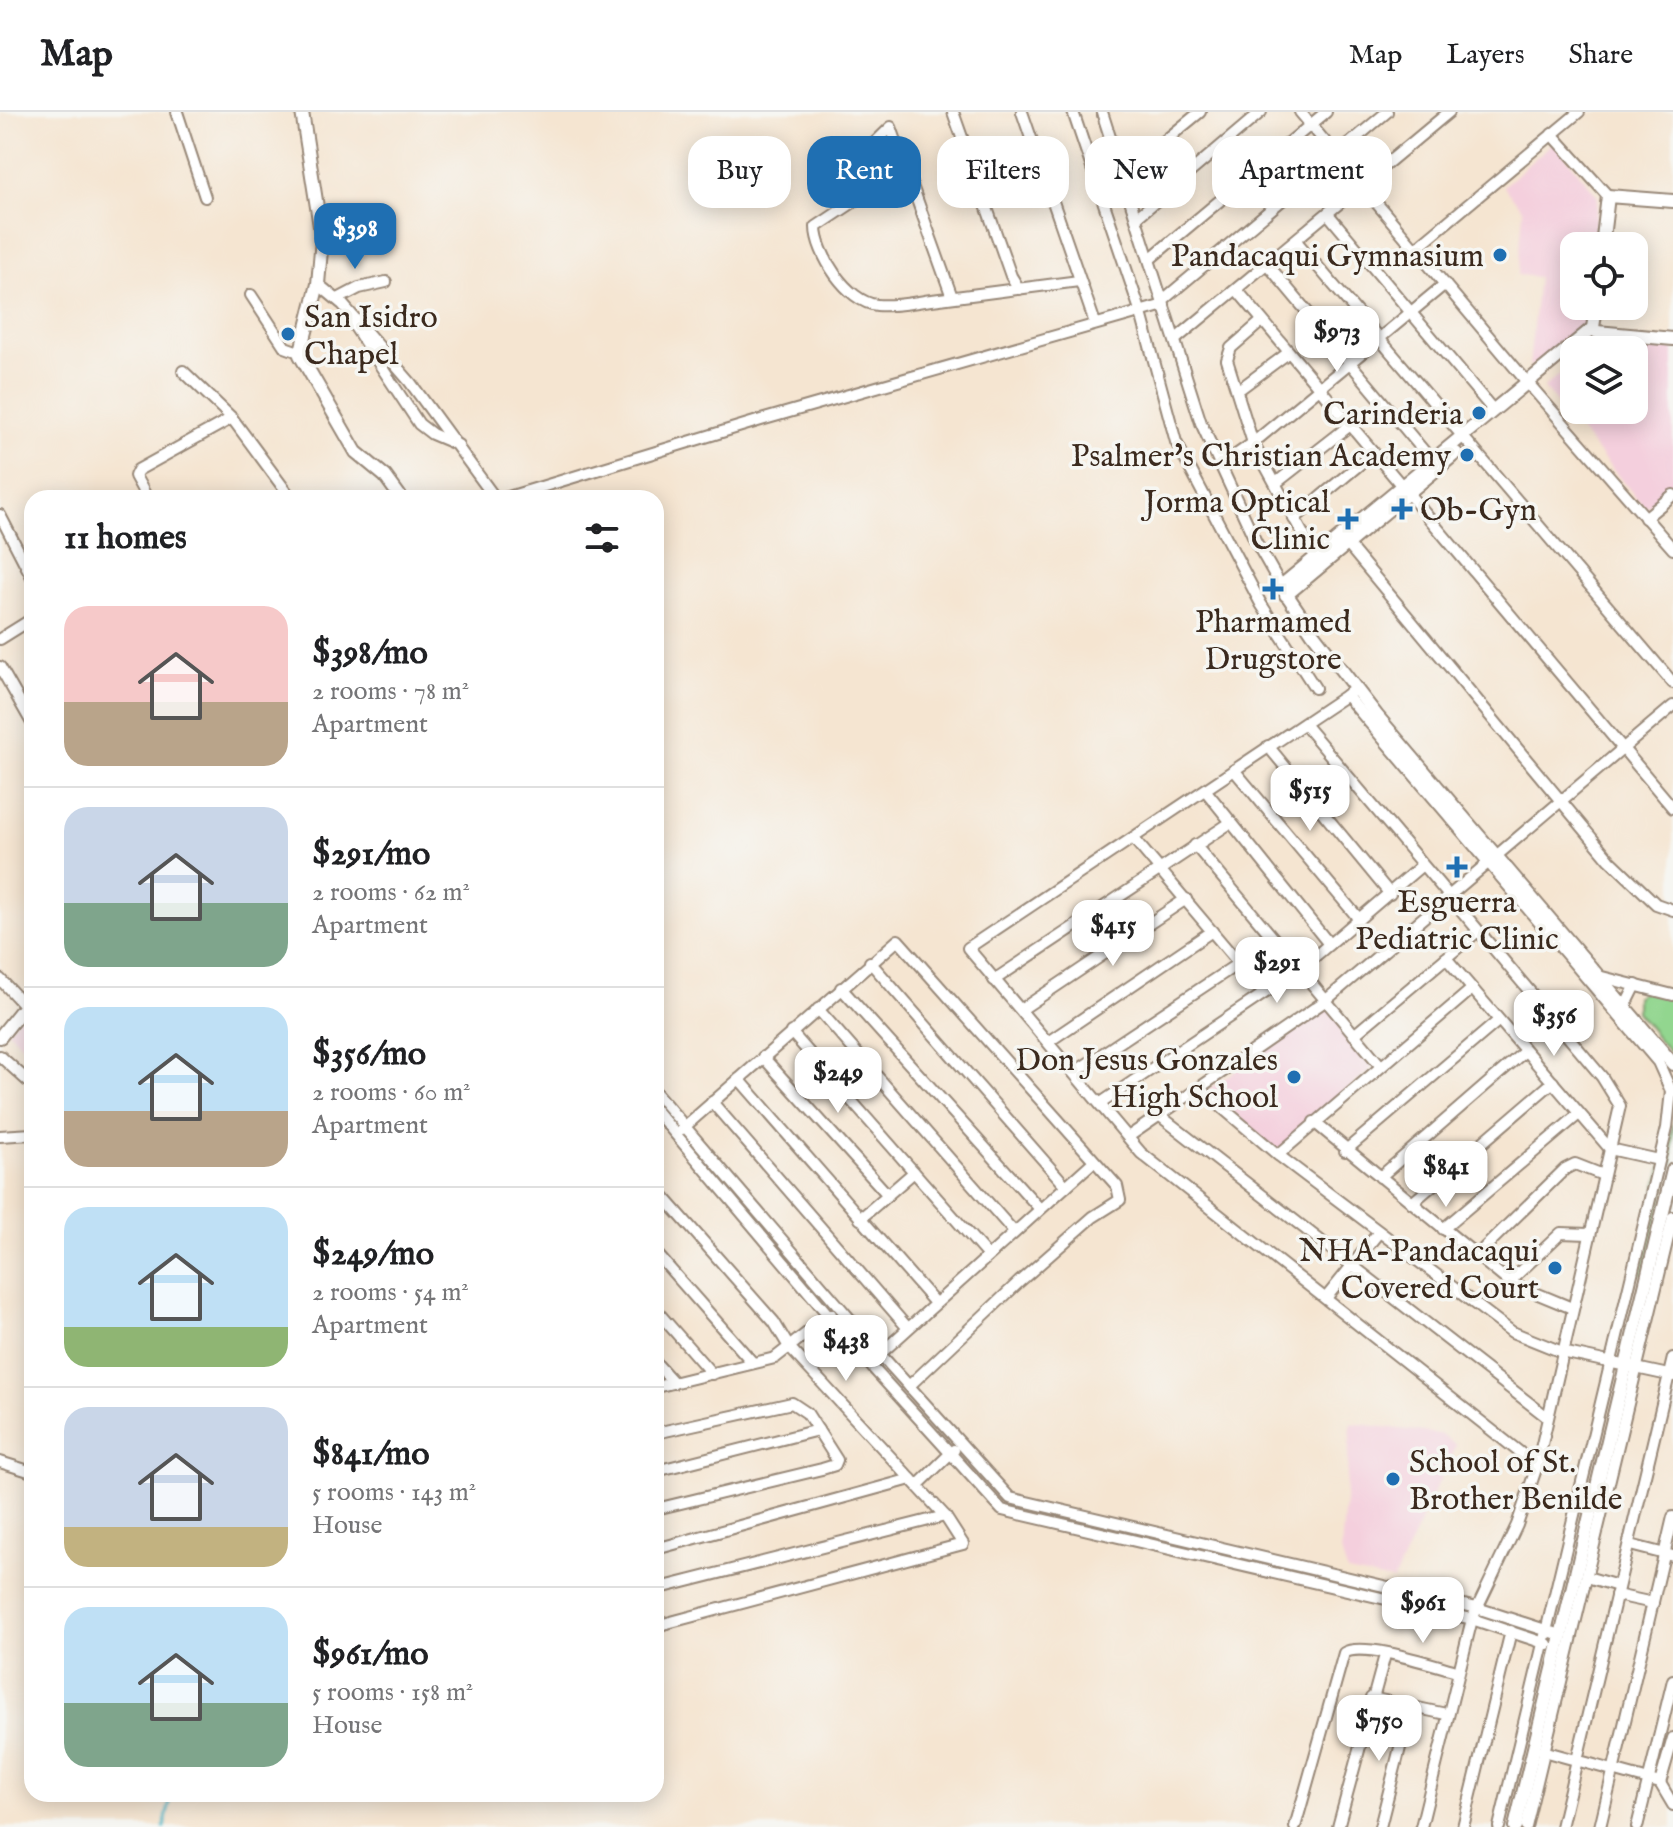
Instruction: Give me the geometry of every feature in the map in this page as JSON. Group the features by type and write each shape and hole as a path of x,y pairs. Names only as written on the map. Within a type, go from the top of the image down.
{"street":[{"path":"177,112 205,197"},
{"path":"299,352 318,284 322,239 302,112"},
{"path":"953,112 1011,276 1019,289"},
{"path":"1022,112 1095,323"},
{"path":"1073,112 1141,313 1179,450 1261,604 1315,688"},
{"path":"1102,112 1110,136"},
{"path":"1136,218 1261,112"},
{"path":"1300,112 1321,136"},
{"path":"1151,258 1326,112"},
{"path":"1359,136 1387,112"},
{"path":"1392,160 1449,112"},
{"path":"1415,249 1579,112"},
{"path":"1169,136 1195,114"},
{"path":"952,297 891,127 858,159 853,170 855,201 816,227 816,235 844,284 870,303 952,297 1079,281"},
{"path":"1552,134 1608,196 1673,201"},
{"path":"1604,232 1608,196"},
{"path":"1133,208 1201,423 1284,590 1351,692 1622,1012 1658,1062 1671,1091 1659,1160 1499,1827"},
{"path":"532,490 1095,323 1141,313 1164,302 1275,208"},
{"path":"1176,339 1335,208"},
{"path":"1382,208 1673,549"},
{"path":"1328,214 1493,410"},
{"path":"1296,241 1673,683"},
{"path":"1268,265 1433,462"},
{"path":"338,299 359,288 386,282"},
{"path":"318,284 338,299 410,382 489,490"},
{"path":"1220,466 1253,443 1445,284"},
{"path":"1237,290 1673,808"},
{"path":"251,295 285,347 299,352 356,452 385,476 395,490"},
{"path":"338,299 419,424 432,434 458,445"},
{"path":"1589,336 1595,330 1595,320"},
{"path":"1262,321 1227,355 1253,443 1316,558"},
{"path":"1284,590 1595,330 1673,339"},
{"path":"1237,391 1288,353"},
{"path":"1404,492 1433,462 1465,439 1493,410 1560,362"},
{"path":"183,371 232,418 285,490"},
{"path":"143,490 135,476 138,470 232,418"},
{"path":"1276,483 1349,426"},
{"path":"1294,519 1372,454"},
{"path":"1645,518 1673,495"},
{"path":"0,515 24,562"},
{"path":"1284,590 1316,558 1344,541"},
{"path":"1344,541 1560,801 1644,893 1656,904 1673,910"},
{"path":"0,639 24,624"},
{"path":"0,667 24,709"},
{"path":"1351,692 968,948 1157,1168 1537,1466"},
{"path":"1128,1137 1325,1001 1449,898 1491,857 1673,706"},
{"path":"1304,724 1619,1101 1537,1466 1517,1525 1472,1619 1446,1714 1421,1827"},
{"path":"1268,746 1390,894"},
{"path":"1234,770 1359,919"},
{"path":"1206,791 1329,944"},
{"path":"994,980 1230,823"},
{"path":"1134,839 1162,868 1264,993"},
{"path":"1195,845 1380,1065"},
{"path":"1101,1103 1299,970 1421,866"},
{"path":"1022,1009 1186,899"},
{"path":"1048,1042 1212,931"},
{"path":"1354,1035 1478,931"},
{"path":"680,1131 898,940 1117,1186 1120,1200 1093,1217 1019,1282 909,1386"},
{"path":"1576,957 1602,977 1622,1012 1673,1064"},
{"path":"1446,958 1610,1149 1659,1160"},
{"path":"870,962 1066,1186"},
{"path":"1075,1072 1239,963"},
{"path":"1602,977 1673,995"},
{"path":"0,979 24,998"},
{"path":"1622,1012 1636,985"},
{"path":"841,988 1040,1209"},
{"path":"1278,1155 1472,989"},
{"path":"0,1037 24,1006"},
{"path":"818,1009 1014,1232"},
{"path":"1345,1151 1498,1021"},
{"path":"791,1032 987,1255"},
{"path":"1380,1177 1525,1051"},
{"path":"0,1056 24,1078"},
{"path":"763,1057 888,1195"},
{"path":"739,1079 934,1302"},
{"path":"1412,1203 1553,1082"},
{"path":"1200,1089 1278,1155 1512,1332 1562,1352 1671,1376"},
{"path":"712,1102 906,1326"},
{"path":"664,1106 680,1131 829,1316 1002,1510 1472,1619 1543,1643 1560,1641"},
{"path":"1443,1229 1579,1114"},
{"path":"1159,1115 1547,1417"},
{"path":"664,1118 680,1131 841,1306 960,1444 1019,1502 1477,1608 1546,1631 1560,1641"},
{"path":"1314,1122 1345,1151 1509,1282 1572,1308"},
{"path":"0,1135 24,1134"},
{"path":"880,1354 906,1326 1094,1161"},
{"path":"1476,1256 1565,1169 1575,1164 1603,1175"},
{"path":"1526,1827 1587,1577 1673,1170"},
{"path":"860,1219 914,1172"},
{"path":"664,1197 774,1322 789,1347 945,1516 963,1544 664,1624"},
{"path":"1515,1827 1630,1367 1673,1217"},
{"path":"1326,1298 1379,1232"},
{"path":"1509,1282 1561,1233 1589,1234"},
{"path":"664,1262 753,1363"},
{"path":"664,1385 775,1358 841,1306"},
{"path":"664,1319 712,1374"},
{"path":"1561,1827 1673,1358"},
{"path":"664,1372 674,1383"},
{"path":"664,1431 792,1403 807,1413 836,1454 835,1465 664,1507"},
{"path":"664,1469 818,1430"},
{"path":"664,1547 914,1482 960,1444"},
{"path":"0,1462 24,1470"},
{"path":"664,1587 945,1516"},
{"path":"1600,1827 1653,1603 1669,1554 1673,1517"},
{"path":"1132,1539 1135,1528"},
{"path":"1630,1545 1669,1554"},
{"path":"1587,1577 1653,1603"},
{"path":"1463,1827 1512,1621"},
{"path":"1295,1827 1340,1658 1351,1649 1457,1671"},
{"path":"1338,1827 1385,1655"},
{"path":"1654,1782 1673,1680"},
{"path":"1371,1698 1446,1714"},
{"path":"1380,1827 1410,1708"},
{"path":"1637,1827 1673,1738"},
{"path":"1543,1751 1654,1782 1672,1800"}],"shaded area":[{"path":"1554,142 1598,196 1594,232 1560,232 1560,320 1585,320 1585,324 1571,336 1560,336 1560,346 1539,364 1529,366 1538,277 1518,275 1523,210 1503,186"},
{"path":"1648,346 1673,348 1673,485 1645,508 1574,424 1648,424"},
{"path":"1560,374 1560,407 1544,388"},
{"name":"Don Jesus Gonzales High School","path":"1328,1006 1376,1064 1278,1152 1208,1090"},
{"path":"24,1012 24,1047 8,1030"},
{"name":"School of St. Brother Benilde","path":"1351,1423 1440,1434 1456,1445 1393,1581 1347,1572 1341,1551"}],"green space":[{"path":"1643,991 1673,997 1673,1057 1636,1012 1636,997"},
{"path":"1673,1123 1673,1160 1644,1273 1639,1275 1636,1268"}],"waterway":[{"path":"164,1827 170,1802"}],"place":[{"name":"Pandacaqui Gymnasium","path":"1500,255"},
{"name":"San Isidro Chapel","path":"288,334"},
{"name":"Carinderia","path":"1479,413"},
{"name":"Psalmer's Christian Academy","path":"1467,455"},
{"name":"Ob-Gyn","path":"1402,509"},
{"name":"Jorma Optical Clinic","path":"1348,519"},
{"name":"Pharmamed Drugstore","path":"1273,589"},
{"name":"Esguerra Pediatric Clinic","path":"1457,867"},
{"name":"Don Jesus Gonzales High School","path":"1294,1077"},
{"name":"NHA-Pandacaqui Covered Court","path":"1555,1268"},
{"name":"School of St. Brother Benilde","path":"1393,1479"}]}
